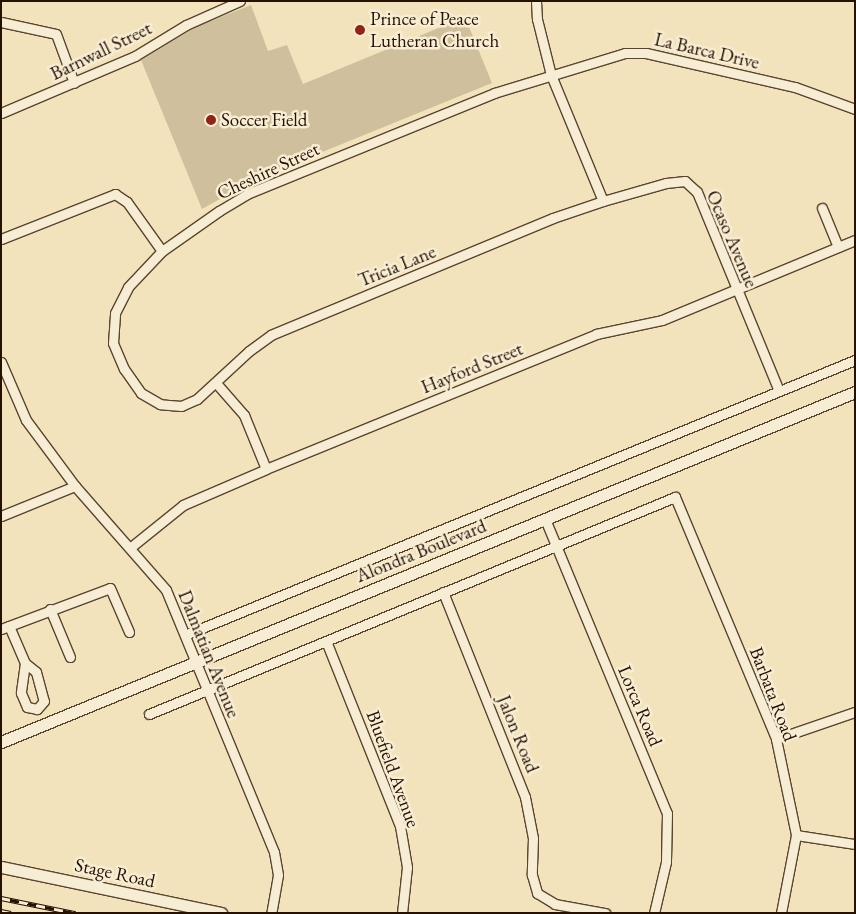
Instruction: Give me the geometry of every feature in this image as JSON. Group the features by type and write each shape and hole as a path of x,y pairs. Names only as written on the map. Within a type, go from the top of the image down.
{"main road":[{"name":"Alondra Boulevard","path":"1,742 855,392"},
{"name":"Stage Road","path":"1,866 221,913"}],"street":[{"name":"Barnwall Street","path":"1,113 135,56 223,5 240,1"},
{"path":"536,1 537,19 551,75 604,201"},
{"path":"1,22 56,34 74,83"},
{"name":"La Barca Drive","path":"551,75 625,53 646,53 795,87 855,109"},
{"name":"Cheshire Street","path":"162,251 247,194 494,93 551,75"},
{"name":"Ocaso Avenue","path":"604,201 666,183 685,181 697,192 779,391"},
{"path":"1,239 115,194 127,202 162,251 128,286 115,313 113,342 124,369 141,393 160,404 182,406 197,399 216,383 244,415 266,469"},
{"name":"Tricia Lane","path":"216,383 248,351 271,335 554,218 604,201"},
{"path":"822,208 838,247"},
{"name":"Hayford Street","path":"131,547 183,505 266,469 596,334 662,320 735,288 855,240"},
{"name":"Alondra Boulevard","path":"186,635 855,360"},
{"name":"Dalmatian Avenue","path":"1,362 26,420 75,486 131,547 166,590 274,852 278,875 271,913"},
{"path":"1,516 75,486"},
{"name":"Barbata Road","path":"555,546 675,497 776,738 796,835 780,913"},
{"name":"Lorca Road","path":"545,519 666,813 666,862 654,913"},
{"path":"149,714 555,546"},
{"path":"37,709 44,701 36,672 25,663 5,627 110,588 129,632"},
{"name":"Jalon Road","path":"443,592 526,797 533,838 532,875 537,893 555,904 605,913"},
{"path":"50,609 70,657"},
{"name":"Bluefield Avenue","path":"326,641 400,826 407,867 402,913"},
{"path":"25,663 21,693 27,707 37,709"},
{"path":"37,709 43,724"},
{"path":"776,738 855,712"},
{"path":"796,835 855,844"}],"shaded area":[{"path":"251,5 268,51 287,45 303,84 465,17 492,83 256,179 202,209 141,60 198,26"}],"railway":[{"path":"1,898 75,913"},
{"path":"1,911 11,913"}],"place":[{"name":"Prince of Peace Lutheran Church","path":"360,30"},
{"name":"Soccer Field","path":"211,120"}]}
